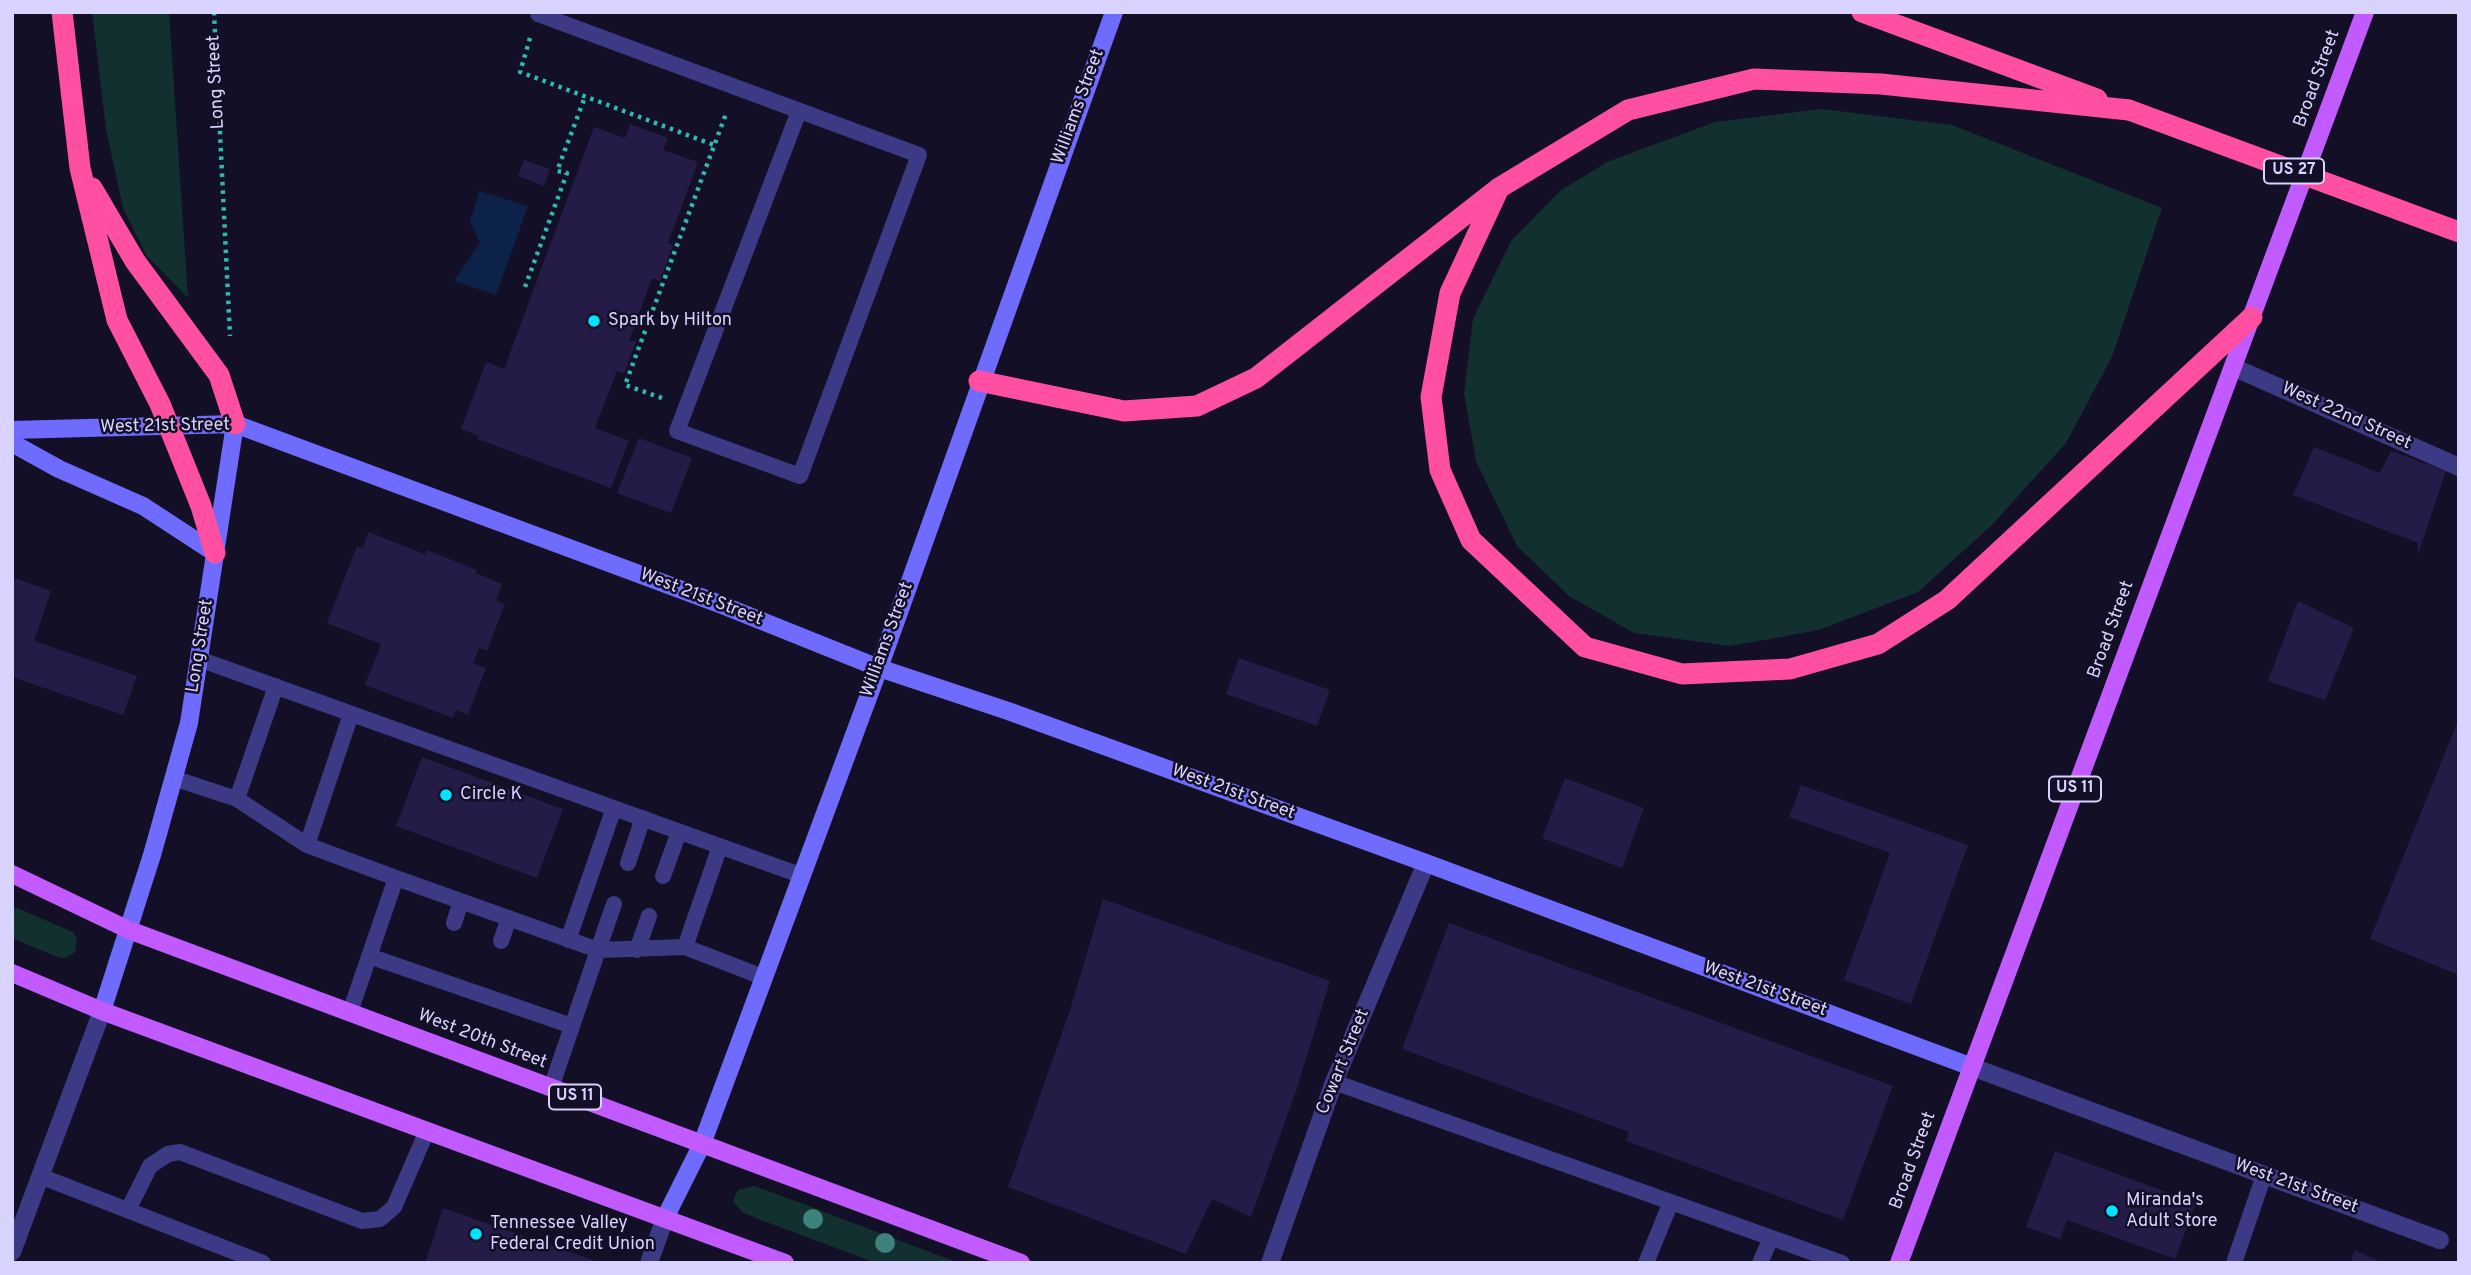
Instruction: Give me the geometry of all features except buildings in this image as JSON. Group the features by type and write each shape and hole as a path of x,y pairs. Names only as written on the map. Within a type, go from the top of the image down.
{"highway":[{"path":"62,12 80,168 117,320 169,426 201,506 215,553"},
{"name":"US 27","path":"1862,12 2459,232"},
{"path":"979,381 1124,411 1197,406 1256,378 1500,188 1628,110 1754,79 1881,84 2129,110"},
{"path":"80,168 135,261 219,375 235,424"},
{"path":"1500,188 1450,293 1431,397 1440,470 1471,540 1585,647 1682,674 1790,669 1878,644 1947,600 2252,317"}],"main road":[{"name":"Broad Street","path":"1899,1263 2365,12"},
{"name":"West 20th Street","path":"12,874 129,930 1021,1263"},
{"path":"12,973 102,1011 785,1263"}],"street":[{"name":"Williams Street","path":"649,1263 665,1218 702,1144 879,668 979,381 1114,12"},
{"name":"West 22nd Street","path":"2233,367 2459,467"},
{"name":"West 21st Street","path":"12,430 235,424 705,599 879,668 1008,711 1426,863 2440,1240"},
{"name":"Long Street","path":"12,1252 102,1011 129,930 189,723 235,424"},
{"path":"12,443 59,469 143,506 215,553"},
{"name":"Cowart Street","path":"1270,1263 1334,1082 1426,863"}],"lane":[{"path":"538,14 919,155 800,476 677,431 799,111"},
{"path":"199,659 800,875"},
{"path":"237,799 276,686"},
{"path":"307,845 351,714"},
{"path":"173,778 237,799 307,845 568,940 598,950 685,947 763,977"},
{"path":"568,940 614,808"},
{"path":"628,863 643,818"},
{"path":"663,876 679,832"},
{"path":"685,947 720,846"},
{"path":"350,1012 396,878"},
{"path":"454,923 461,901"},
{"path":"551,1088 614,904"},
{"path":"637,950 649,916"},
{"path":"501,941 509,918"},
{"path":"369,956 434,978 485,987 572,1026"},
{"path":"434,978 440,962"},
{"path":"1334,1082 1842,1263"},
{"path":"128,1210 150,1166 168,1154 180,1152 362,1221 380,1219 394,1207 427,1130"},
{"path":"2234,1263 2264,1175"},
{"path":"40,1176 263,1263"},
{"path":"1646,1263 1671,1202"},
{"path":"1760,1263 1771,1238"}],"path":[{"name":"Long Street","path":"214,12 231,342"},
{"path":"538,14 520,72 713,145"},
{"path":"686,407 625,385 736,87"},
{"path":"525,287 567,173 557,171 585,97"}],"green space":[{"path":"92,12 169,12 188,298 146,255 123,208 106,129"},
{"path":"1822,109 1952,125 2162,208 2112,357 2066,443 1992,525 1918,592 1819,630 1731,646 1634,633 1569,596 1517,546 1476,461 1464,393 1473,319 1511,241 1560,191 1607,162 1715,122"},
{"path":"12,906 73,932 77,938 75,952 66,958 60,958 12,938"},
{"path":"754,1186 959,1263 876,1263 761,1220 742,1212 733,1201 738,1190"}],"water":[{"path":"479,191 528,206 496,295 454,281 480,243 470,222"}],"place":[{"name":"Spark by Hilton","path":"594,321"},
{"name":"Circle K","path":"446,795"},
{"name":"Miranda's Adult Store","path":"2112,1211"},
{"name":"Tennessee Valley Federal Credit Union","path":"476,1234"}]}
